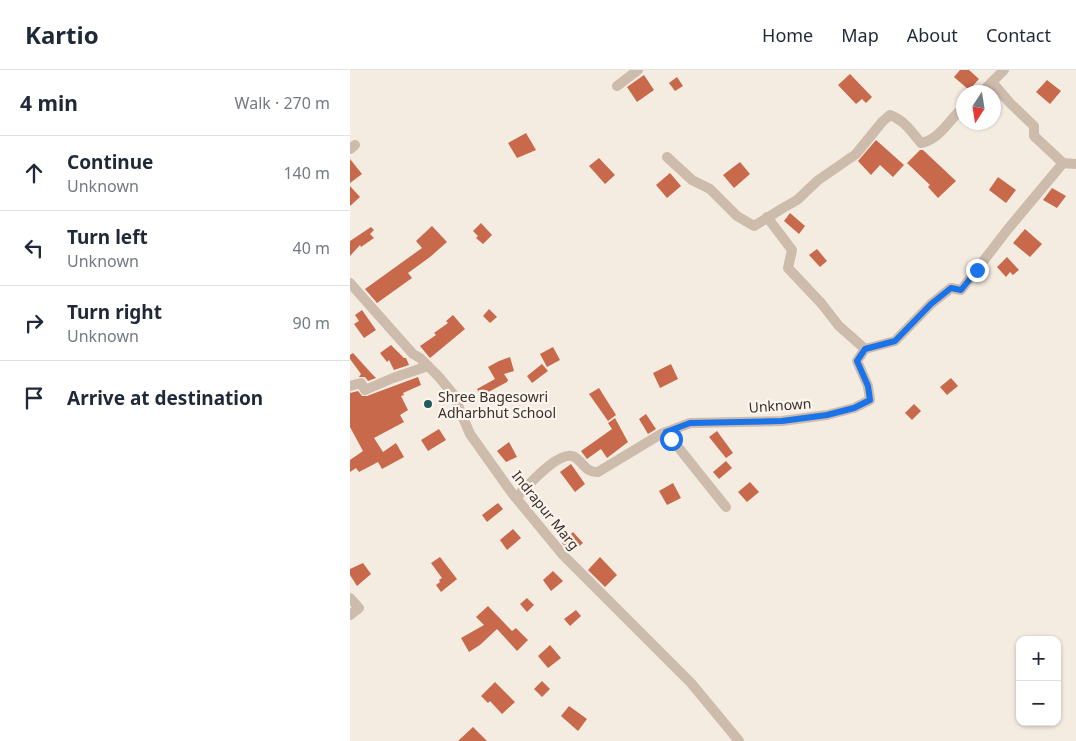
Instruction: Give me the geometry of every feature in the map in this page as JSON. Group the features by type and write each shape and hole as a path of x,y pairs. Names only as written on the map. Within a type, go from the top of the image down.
{"street":[{"path":"617,86 638,70"},
{"path":"989,85 1004,70"},
{"path":"992,82 1034,126 1034,136 1062,163 1076,164"},
{"path":"667,157 692,180 710,189 738,216 754,226 797,200 816,181 856,154 890,115 904,123 921,143 939,134 956,114"},
{"path":"767,218 792,250 788,268 821,303 839,326 865,349 895,341 931,304 951,288 961,290 1013,222 1062,163"},
{"name":"Indrapur Marg","path":"350,283 413,354 439,377 452,394 470,434 516,498 563,555 692,683 740,741"},
{"name":"Unknown","path":"516,498 553,462 564,456 572,455 586,469 593,473 598,472 666,432 690,423 782,421 827,415 854,408 870,400 868,386 857,361 865,349"},
{"path":"350,386 361,383 365,390 428,366"},
{"path":"666,432 726,507"},
{"path":"350,598 359,608 350,615"}],"building":[{"path":"960,70 969,70 979,79 974,85 963,85 954,77"},
{"path":"850,74 872,97 866,103 862,99 856,104 838,85"},
{"path":"644,75 654,90 637,102 627,87"},
{"path":"677,77 683,86 675,91 669,83"},
{"path":"1047,80 1061,91 1050,104 1036,92"},
{"path":"526,133 536,150 517,158 508,143"},
{"path":"876,140 904,165 893,177 880,165 871,175 858,161"},
{"path":"920,150 923,150 956,181 938,198 928,187 930,185 907,163"},
{"path":"599,158 615,175 605,184 589,166"},
{"path":"350,159 362,174 350,183"},
{"path":"740,162 750,174 734,188 723,175"},
{"path":"670,173 681,186 667,198 656,185"},
{"path":"998,177 1016,190 1006,203 989,190"},
{"path":"350,186 360,197 350,206"},
{"path":"1052,188 1066,196 1057,208 1043,200"},
{"path":"790,213 805,226 799,234 784,221"},
{"path":"481,223 492,235 483,244 476,238 478,236 473,231"},
{"path":"432,226 447,242 408,273 412,278 377,303 365,289 422,248 416,241"},
{"path":"371,227 374,230 370,234 374,238 361,247 360,245 350,256 350,241"},
{"path":"1025,229 1042,244 1030,257 1013,243"},
{"path":"817,249 827,261 820,267 809,255"},
{"path":"1007,257 1019,270 1013,275 1010,272 1006,277 997,267"},
{"path":"489,309 497,317 490,323 483,316"},
{"path":"362,310 376,330 364,338 354,324 359,321 355,315"},
{"path":"453,315 465,329 430,358 420,346 436,335 434,333 448,323 446,321"},
{"path":"391,345 406,358 409,365 394,370 389,360 387,362 380,353"},
{"path":"553,347 560,360 547,367 540,354"},
{"path":"353,353 376,378 368,381 365,377 359,377 361,374 350,359 350,355"},
{"path":"510,357 514,371 504,374 508,380 507,382 481,396 477,389 495,379 488,367"},
{"path":"542,364 548,371 532,383 527,376"},
{"path":"671,364 678,379 660,388 653,373"},
{"path":"418,377 421,385 403,393 404,395 401,396 408,410 400,415 404,422 374,438 383,452 396,443 404,457 382,469 378,462 359,472 356,468 350,472 350,460 363,451 350,427 350,393 358,391 362,396 367,396"},
{"path":"951,378 958,386 947,395 940,387"},
{"path":"599,388 616,415 608,421 589,394"},
{"path":"914,404 921,411 912,420 905,413"},
{"path":"646,414 656,429 648,434 639,419"},
{"path":"615,418 628,442 607,458 601,449 587,459 581,451 612,429 608,423"},
{"path":"439,429 446,440 428,451 421,440"},
{"path":"717,431 733,453 726,458 709,437"},
{"path":"509,442 517,457 506,462 497,451"},
{"path":"726,461 732,468 719,479 713,472"},
{"path":"571,464 585,484 575,492 560,472"},
{"path":"750,482 759,492 747,502 738,492"},
{"path":"673,483 681,498 667,505 659,491"},
{"path":"498,503 503,509 487,522 482,515"},
{"path":"513,529 521,538 507,550 500,540"},
{"path":"573,532 583,543 571,553 562,543"},
{"path":"440,557 457,579 441,592 436,585 442,578 431,563"},
{"path":"600,557 617,575 605,587 588,570"},
{"path":"363,563 371,574 357,586 350,575 350,569"},
{"path":"553,571 563,581 551,591 543,580"},
{"path":"527,598 534,605 527,612 520,604"},
{"path":"488,606 512,631 516,628 528,640 517,651 497,629 480,645 469,652 461,638 484,625 476,617"},
{"path":"576,610 581,616 570,626 564,619"},
{"path":"550,645 561,658 548,668 538,656"},
{"path":"542,681 550,689 542,697 534,689"},
{"path":"495,682 515,702 502,714 490,701 488,703 481,696"},
{"path":"569,706 587,719 578,731 561,716"},
{"path":"473,727 487,741 458,741"}],"place":[{"name":"Shree Bagesowri Adharbhut School","path":"428,404"}],"route":[{"path":"671,439 666,432 690,423 712,421 782,421 827,415 854,408 870,400 868,386 857,361 865,349 895,341 931,304 951,288 961,290 977,270"}]}
